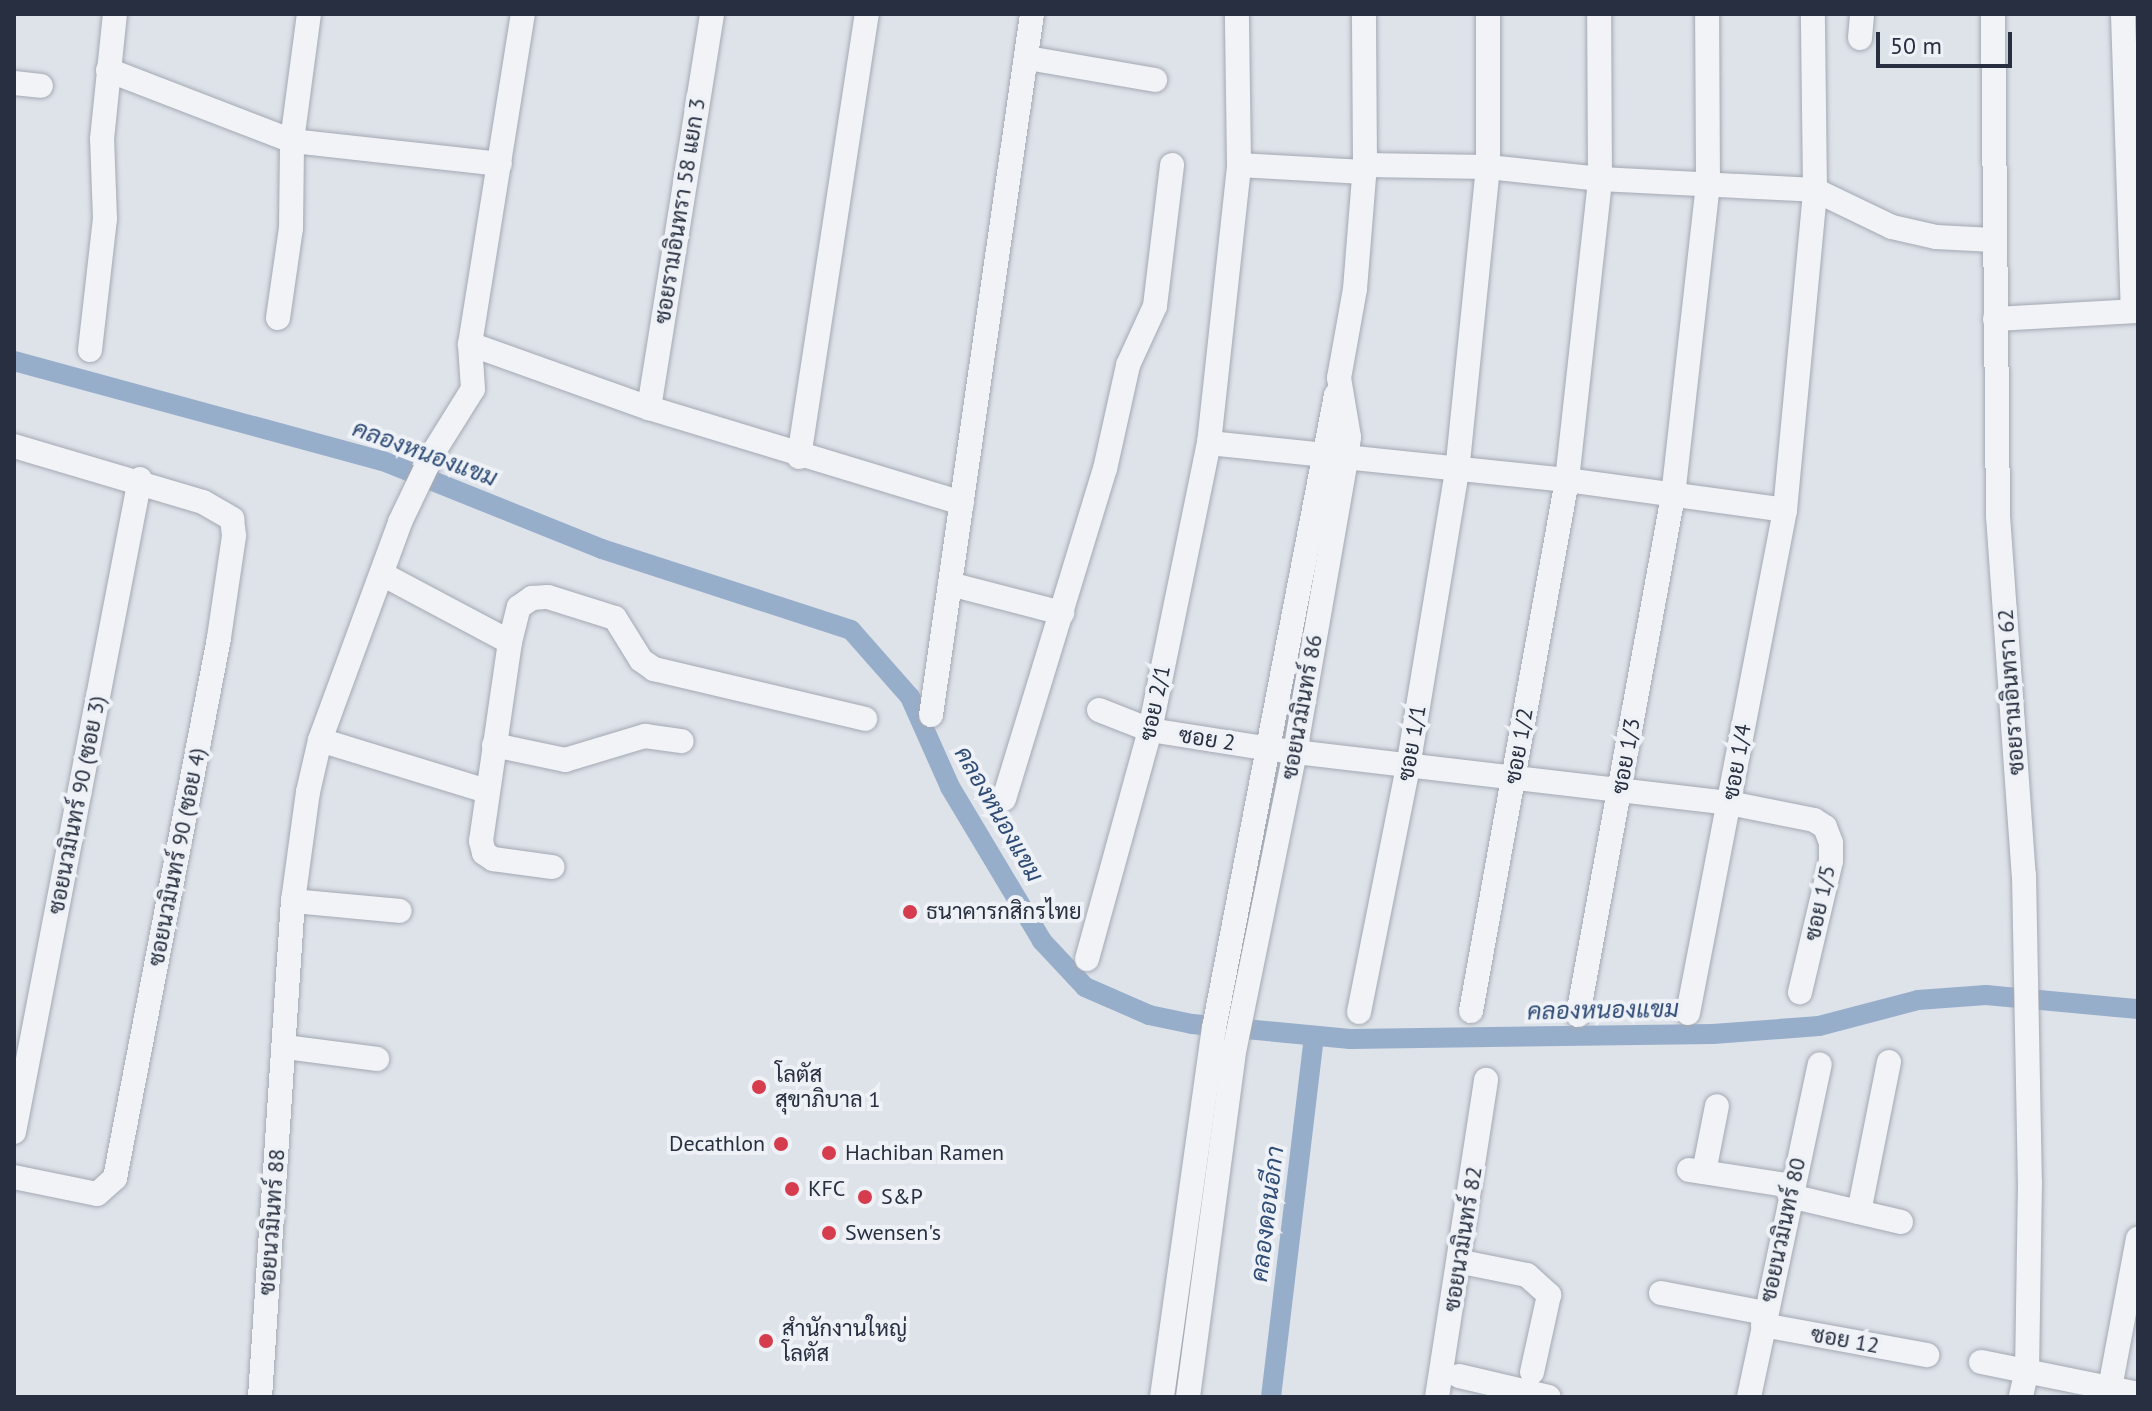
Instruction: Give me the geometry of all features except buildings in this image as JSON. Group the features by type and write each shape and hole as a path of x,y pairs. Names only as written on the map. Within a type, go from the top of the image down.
{"street":[{"path":"90,350 105,219 102,139 115,14"},
{"path":"278,318 291,228 292,141 309,14"},
{"name":"ซอยนวมินทร์ 88","path":"260,1397 293,901 320,740 420,482 433,453 473,389 470,344 523,14"},
{"name":"ซอยรามอินทรา 58 แยก 3","path":"649,408 712,14"},
{"path":"799,457 867,14"},
{"path":"931,715 1032,14"},
{"name":"ซอย 2/1","path":"1087,959 1150,730 1209,443 1239,165 1237,14"},
{"name":"ซอยนวมินทร์ 86","path":"1162,1397 1226,1029 1270,749 1336,460 1348,430 1339,378 1355,289 1364,169 1364,14"},
{"name":"ซอย 1/1","path":"1359,1012 1408,767 1457,472 1488,167 1488,14"},
{"name":"ซอย 1/2","path":"1471,1011 1567,480 1600,179 1599,14"},
{"name":"ซอย 1/3","path":"1578,1015 1673,496 1708,184 1707,14"},
{"name":"ซอย 1/4","path":"1688,1013 1785,510 1815,190 1813,14"},
{"name":"ซอยรามอินทรา 62","path":"1993,14 1998,516 2024,875 2026,999 2021,1397"},
{"path":"1995,319 2131,312 2123,14"},
{"path":"1028,58 1155,80"},
{"path":"108,70 292,141 500,164"},
{"path":"14,83 41,86"},
{"path":"1004,799 1105,469 1132,353 1155,306 1172,165"},
{"path":"1239,165 1364,169 1488,167 1600,179 1815,190 1892,227 1936,237 1993,240"},
{"path":"470,344 799,457 962,503"},
{"path":"1209,443 1336,460 1567,480 1785,510"},
{"path":"15,452 140,479"},
{"name":"ซอยนวมินทร์ 86","path":"1188,1397 1226,1029 1295,752 1336,460"},
{"name":"ซอยนวมินทร์ 90 (ซอย 4)","path":"14,1177 71,1192 97,1194 115,1178 219,638 234,536 232,519 203,502 140,479"},
{"name":"ซอยนวมินทร์ 90 (ซอย 3)","path":"14,1132 140,479"},
{"path":"382,574 510,642"},
{"path":"950,584 1062,613"},
{"path":"552,867 484,853 481,841 510,642 519,607 532,598 548,597 615,618 641,660 654,669 865,719"},
{"name":"ซอย 2","path":"1099,710 1150,730 1270,749 1513,782 1729,803 1814,820"},
{"path":"494,745 565,760 645,736 682,741"},
{"path":"320,740 487,791"},
{"name":"ซอย 1/5","path":"1800,992 1831,861 1828,835 1814,820"},
{"path":"293,901 400,911"},
{"path":"285,1047 377,1059"},
{"path":"1859,1212 1889,1062"},
{"name":"ซอยนวมินทร์ 80","path":"1749,1397 1820,1064"},
{"name":"ซอยนวมินทร์ 82","path":"1437,1397 1462,1262 1486,1080"},
{"path":"1717,1106 1696,1171 1791,1191 1901,1222"},
{"path":"2110,1388 2138,1239"},
{"path":"1462,1262 1527,1275 1549,1295 1532,1372"},
{"name":"ซอย 12","path":"1661,1293 1927,1355"},
{"path":"1981,1362 2138,1394"},
{"path":"1459,1376 1549,1397"}],"waterway":[{"name":"คลองหนองแขม","path":"14,361 383,461 602,549 851,630 910,697 950,787 1042,941 1085,987 1149,1015 1192,1024 1350,1039 1713,1034 1819,1026 1918,1000 1986,995 2138,1009"},
{"name":"คลองดอนอีกา","path":"1271,1397 1314,1037"}],"place":[{"name":"ธนาคารกสิกรไทย","path":"910,912"},
{"name":"โลตัส สุขาภิบาล 1","path":"759,1087"},
{"name":"Decathlon","path":"781,1144"},
{"name":"Hachiban Ramen","path":"829,1153"},
{"name":"KFC","path":"792,1189"},
{"name":"S&P","path":"865,1197"},
{"name":"Swensen's","path":"829,1233"},
{"name":"สำนักงานใหญ่ โลตัส","path":"766,1341"}]}
